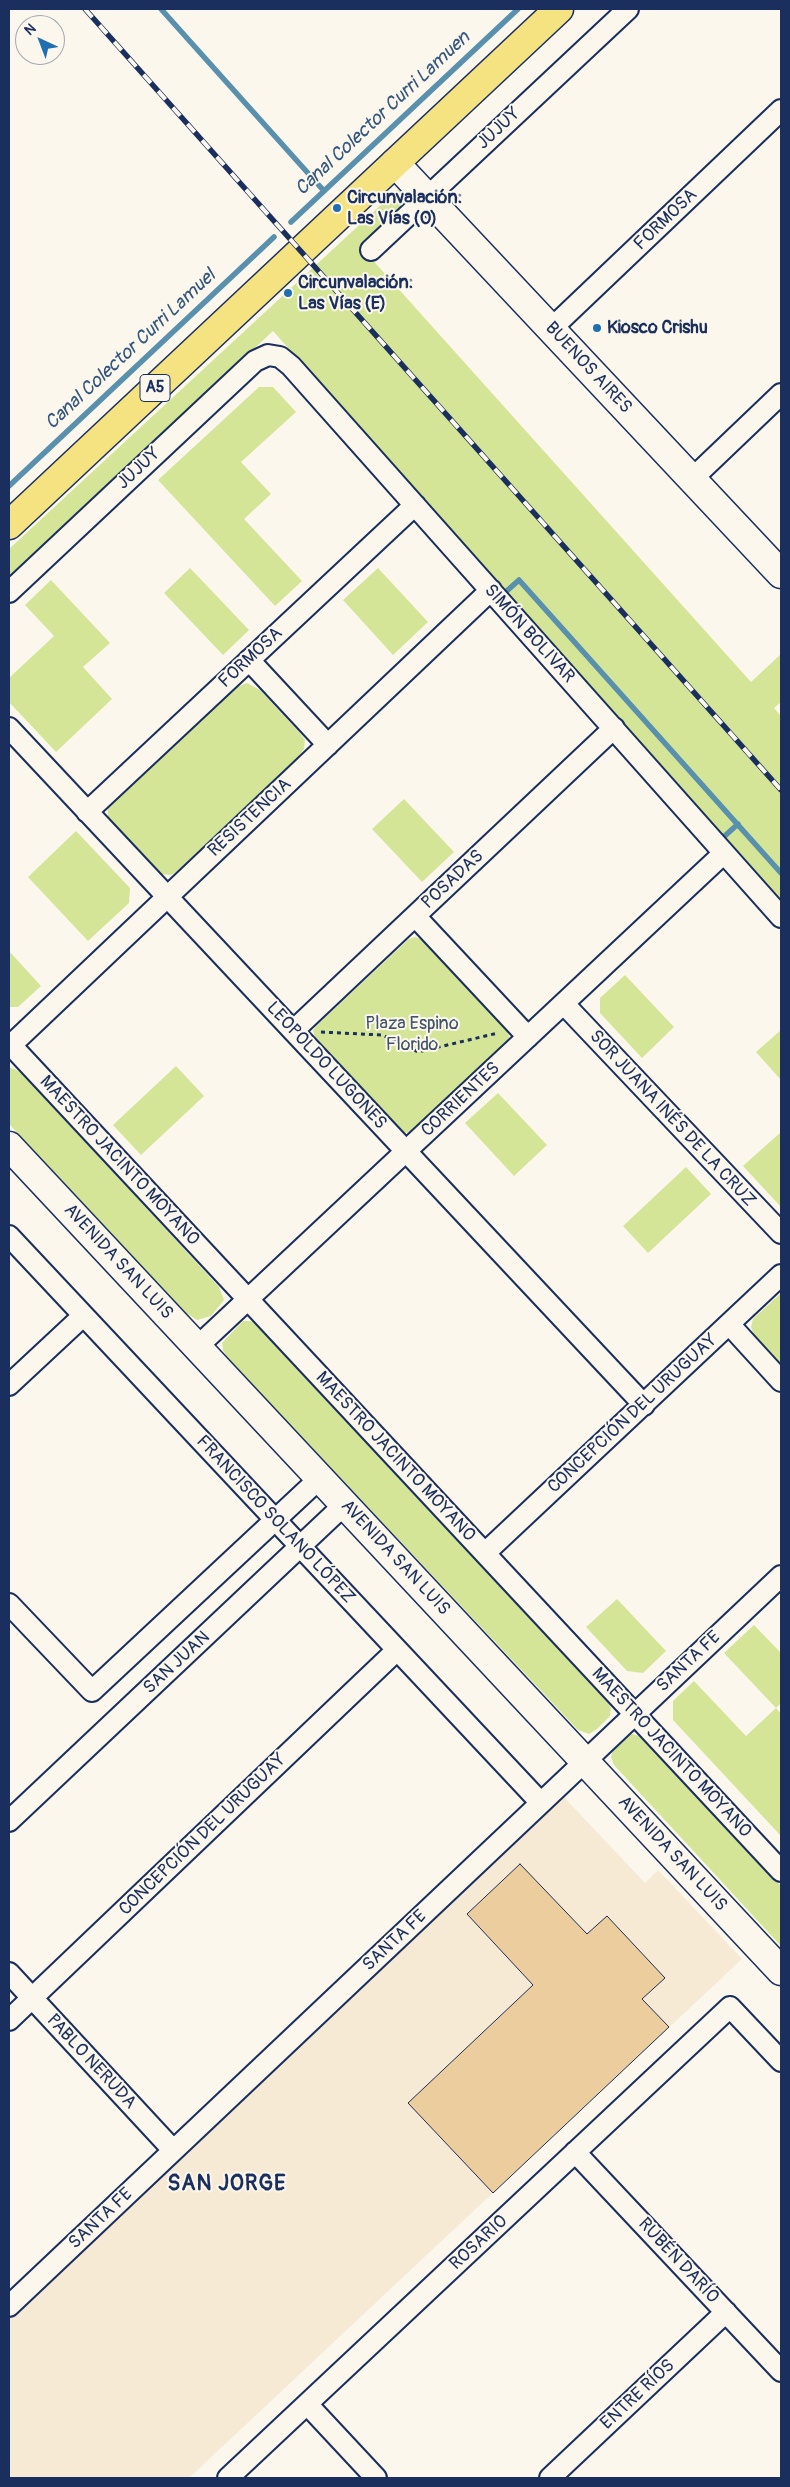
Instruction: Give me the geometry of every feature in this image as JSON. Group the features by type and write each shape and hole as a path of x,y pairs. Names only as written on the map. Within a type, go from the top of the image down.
{"main road":[{"name":"A5","path":"9,525 559,9"},
{"name":"BUENOS AIRES","path":"395,163 781,574"},
{"name":"AVENIDA SAN LUIS","path":"9,1146 781,1971"}],"street":[{"name":"JUJUY","path":"371,250 628,9"},
{"name":"FORMOSA","path":"551,329 781,110"},
{"name":"JUJUY","path":"9,592 255,361 261,357 274,355"},
{"name":"SIMÓN BOLIVAR","path":"274,355 291,366 781,917"},
{"path":"692,479 781,394"},
{"name":"FORMOSA","path":"87,812 415,505"},
{"name":"RESISTENCIA","path":"9,1045 491,590"},
{"path":"249,660 328,745"},
{"name":"LEOPOLDO LUGONES","path":"9,728 644,1404"},
{"name":"POSADAS","path":"293,1031 614,728"},
{"name":"CORRIENTES","path":"197,1347 724,853"},
{"path":"414,916 528,1037"},
{"name":"SOR JUANA INÉS DE LA CRUZ","path":"564,1004 781,1234"},
{"name":"MAESTRO JACINTO MOYANO","path":"9,1045 781,1870"},
{"name":"FRANCISCO SOLANO LÓPEZ","path":"9,1236 541,1803"},
{"name":"CONCEPCIÓN DEL URUGUAY","path":"485,1554 781,1275"},
{"path":"9,1385 83,1316"},
{"path":"728,1324 781,1381"},
{"path":"9,1604 92,1691 320,1478"},
{"name":"SAN JUAN","path":"9,1821 345,1504"},
{"name":"SANTA FE","path":"9,2306 781,1576"},
{"name":"CONCEPCIÓN DEL URUGUAY","path":"9,2020 397,1650"},
{"name":"PABLO NERUDA","path":"9,1973 174,2150"},
{"name":"ROSARIO","path":"228,2478 730,2007 781,2061"},
{"name":"RUBÉN DARÍO","path":"576,2152 781,2371"},
{"name":"ENTRE RÍOS","path":"550,2478 726,2312"},
{"path":"306,2404 376,2478"}],"path":[{"path":"321,1027 318,1034 381,1035 418,1052 503,1033 496,1024"}],"shaded area":[{"path":"561,1794 645,1883 658,1870 742,1959 189,2478 9,2478 9,2315"}],"green space":[{"path":"397,190 402,191 406,195 406,203 360,246 751,682 781,654 781,702 774,708 781,716 781,899 273,331 9,577 9,549"},
{"path":"259,387 273,387 296,412 241,462 271,494 244,519 302,581 275,606 158,480"},
{"path":"190,568 249,630 223,655 164,593"},
{"path":"378,568 428,622 393,655 343,600"},
{"path":"51,580 110,643 83,667 112,699 56,752 9,702 9,678 54,636 25,605"},
{"path":"247,683 260,690 299,732 305,740 304,749 297,759 176,872 171,875 160,874 108,819 108,807 237,687"},
{"path":"404,799 454,852 422,882 372,829"},
{"path":"76,831 130,888 129,903 88,941 28,877"},
{"name":"Plaza Espino Florido","path":"415,937 421,939 508,1031 509,1037 507,1043 412,1132 406,1133 400,1131 316,1040 313,1031 316,1026 409,939"},
{"path":"9,951 41,986 18,1007 9,1007"},
{"path":"625,975 674,1027 642,1058 600,1013 600,998"},
{"path":"781,1030 781,1080 756,1052"},
{"path":"176,1066 204,1096 141,1155 113,1125"},
{"path":"10,1068 24,1075 219,1287 224,1300 211,1316 197,1320 186,1313 9,1124"},
{"path":"498,1093 547,1145 514,1176 465,1123"},
{"path":"781,1132 781,1207 743,1166"},
{"path":"686,1167 711,1194 648,1253 623,1226"},
{"path":"781,1293 781,1365 754,1335 751,1327 753,1319"},
{"path":"243,1321 251,1321 259,1326 607,1700 611,1708 610,1716 597,1729 589,1734 578,1730 227,1357 222,1343"},
{"path":"617,1599 666,1651 643,1673 627,1671 586,1627"},
{"path":"754,1625 781,1653 781,1703 776,1708 724,1653"},
{"path":"694,1681 746,1736 776,1708 781,1714 781,1836 673,1720 673,1701"},
{"path":"632,1734 642,1737 781,1886 781,1946 614,1765 611,1757 613,1749 624,1738"}],"building":[{"path":"520,1864 587,1934 607,1916 665,1978 642,1999 669,2027 493,2193 408,2103 533,1985 467,1914"}],"waterway":[{"path":"161,9 324,191"},
{"name":"Canal Colector Curri Lamuen","path":"291,222 518,9"},
{"name":"Canal Colector Curri Lamuel","path":"9,486 274,237"},
{"path":"500,597 519,580 781,873"},
{"path":"718,842 738,824"}],"railway":[{"path":"85,9 781,790"}],"place":[{"name":"Circunvalación: Las Vías (O)","path":"337,208"},
{"name":"Circunvalación: Las Vías (E)","path":"288,293"},
{"name":"Kiosco Crishu","path":"597,328"}],"district":[{"name":"SAN JORGE","path":"227,2184"}]}
